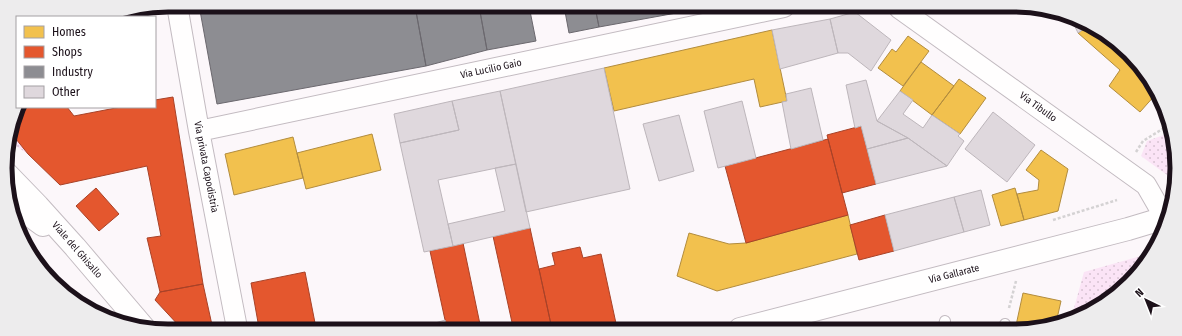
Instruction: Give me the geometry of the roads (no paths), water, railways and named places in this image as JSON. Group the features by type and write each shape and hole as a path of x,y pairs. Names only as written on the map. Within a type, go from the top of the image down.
{"street":[{"name":"Via privata Capodistria","path":"178,12 199,131 236,324"},
{"name":"Via Lucilio Gaio","path":"199,131 760,12"},
{"name":"Via Tibullo","path":"905,12 1146,185 1164,212"},
{"name":"Viale del Ghisallo","path":"12,179 75,247 138,321"},
{"path":"17,206 75,247"},
{"name":"Via Gallarate","path":"759,324 1162,218"}]}
